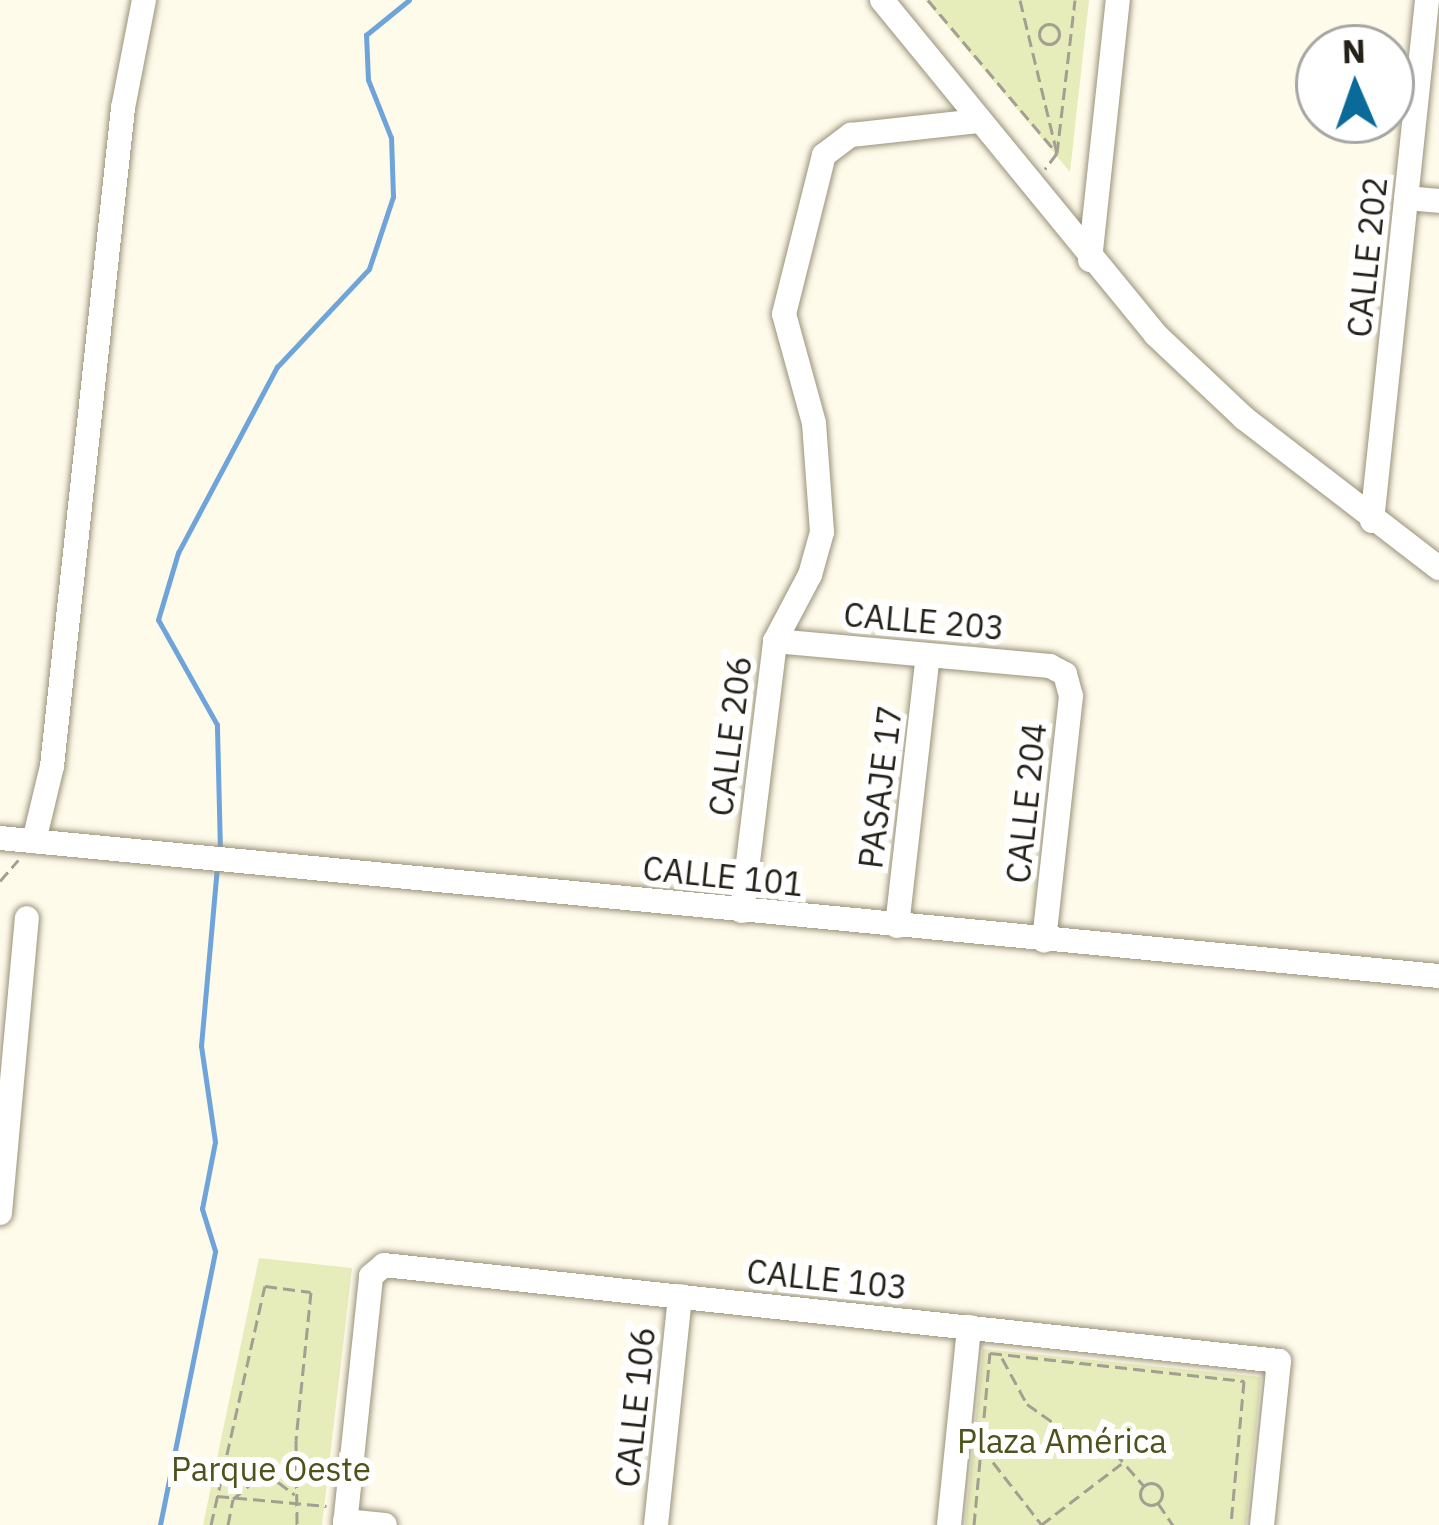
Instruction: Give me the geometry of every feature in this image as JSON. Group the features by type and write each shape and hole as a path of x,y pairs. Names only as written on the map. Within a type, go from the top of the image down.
{"street":[{"path":"34,841 52,766 123,108 143,0"},
{"path":"882,0 1090,260 1211,389 1372,521 1439,568"},
{"path":"1090,260 1118,0"},
{"name":"CALLE 202","path":"1372,521 1426,0"},
{"path":"775,641 810,575 822,532 814,423 784,314 824,154 851,135 978,122"},
{"path":"1406,198 1439,201"},
{"name":"CALLE 203","path":"775,641 1050,666 1065,674"},
{"name":"CALLE 206","path":"742,911 775,641"},
{"name":"PASAJE 17","path":"897,926 928,656"},
{"name":"CALLE 204","path":"1045,940 1071,696 1065,674"},
{"name":"CALLE 101","path":"0,838 1439,976"},
{"path":"0,1213 8,1035 27,918"},
{"name":"CALLE 103","path":"346,1518 371,1276 384,1265 1279,1361 1262,1525"},
{"name":"CALLE 106","path":"656,1525 680,1296"},
{"path":"949,1525 969,1328"},
{"path":"346,1518 385,1525"}],"path":[{"path":"928,0 1057,153"},
{"path":"1020,0 1057,153"},
{"path":"1057,153 1075,0"},
{"path":"1030,36 1039,35 1048,24 1059,33 1071,33"},
{"path":"1039,35 1048,44 1059,33"},
{"path":"211,1525 265,1286 311,1292 298,1525"},
{"path":"974,1525 990,1353 1244,1381 1232,1525"},
{"path":"1000,1354 1027,1404 1071,1435 1103,1439 1144,1486 1144,1503 1158,1503"},
{"path":"981,1446 1042,1525 1124,1462"},
{"path":"228,1525 235,1497 265,1480 297,1500 346,1518"},
{"path":"1144,1486 1160,1487 1158,1503 1173,1525"},
{"path":"216,1496 297,1500"}],"green space":[{"path":"925,0 1089,0 1070,172"},
{"name":"Parque Oeste","path":"259,1258 352,1268 322,1525 203,1525"},
{"name":"Plaza América","path":"983,1349 1261,1377 1246,1525 965,1525"}],"waterway":[{"path":"220,851 217,725 158,620 178,553 277,367 369,269 393,197 391,138 368,80 366,35 409,0"},
{"path":"160,1525 215,1251 202,1209 215,1142 201,1046 217,868"}]}
